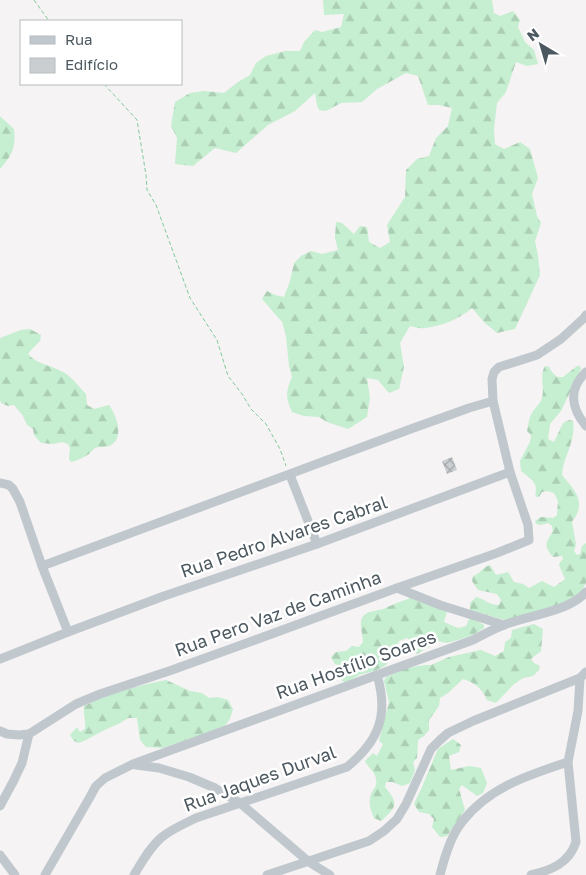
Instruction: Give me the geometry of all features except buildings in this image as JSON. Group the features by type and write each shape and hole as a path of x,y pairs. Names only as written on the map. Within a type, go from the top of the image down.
{"street":[{"path":"510,472 493,401 492,379 494,372 504,364 537,354 561,339 586,315"},
{"path":"586,372 574,390 573,402 576,412 586,426"},
{"path":"42,566 408,430 493,401"},
{"name":"Rua Pero Vaz de Caminha","path":"29,734 76,704 100,694 181,667 529,540 528,525 510,472"},
{"name":"Rua Pedro Alvares Cabral","path":"0,659 164,596 316,544 510,472"},
{"path":"290,475 316,544"},
{"path":"0,483 9,485 16,493 68,632"},
{"path":"397,588 504,625"},
{"name":"Rua Hostílio Soares","path":"45,875 96,786 105,778 133,764 472,640 504,625 553,610 576,601 586,592"},
{"name":"Rua Jaques Durval","path":"134,875 160,838 173,829 196,818 347,766 361,755 371,741 381,720 383,708 381,687 377,675"},
{"path":"532,875 556,866 568,858 576,842 568,762 583,675"},
{"path":"267,875 370,841 397,819 406,804 431,749 448,733 583,675"},
{"path":"0,731 7,734 29,734 22,763 0,806"},
{"path":"440,875 450,844 462,822 478,805 495,791 509,784 531,774 568,762"},
{"path":"133,764 159,768 189,777 215,788 240,804 309,862 330,875"},
{"path":"0,855 15,875"}],"path":[{"path":"34,0 48,20"},
{"path":"105,85 137,120 147,190 156,205 190,298 217,340 228,376 251,409 266,424 280,449 290,475"}],"green space":[{"path":"323,0 492,0 494,13 500,16 513,11 520,20 518,27 525,42 534,50 538,64 527,66 516,62 506,92 497,103 494,129 495,144 504,149 520,142 530,149 538,178 532,194 537,216 541,223 535,241 540,275 515,329 497,333 472,308 456,319 438,326 418,328 410,326 400,343 404,367 399,389 389,393 378,380 367,378 370,398 367,417 348,429 327,422 319,417 304,416 292,412 287,398 292,377 286,336 282,322 262,299 267,291 284,297 294,263 301,256 311,251 322,254 338,250 335,238 336,222 342,223 354,234 360,226 367,227 369,242 380,248 390,242 387,225 405,197 406,170 417,159 429,156 436,138 448,126 452,108 428,105 418,76 406,73 377,89 362,102 341,103 326,111 319,110 315,93 295,111 268,125 236,153 215,148 193,166 175,164 177,138 171,126 175,102 190,93 204,91 224,93 250,75 256,63 266,56 285,51 300,51 304,42 315,30 322,32 341,27 344,14 324,15"},
{"path":"0,117 14,129 14,141 8,160 0,169"},
{"path":"30,329 41,335 40,341 28,354 32,358 63,372 69,377 86,394 87,405 94,409 109,405 118,426 118,437 111,445 95,448 89,454 71,462 68,444 62,442 53,444 41,443 34,435 33,429 27,425 23,416 14,405 8,406 1,403 0,338 21,330"},
{"path":"545,366 549,367 557,377 563,377 577,366 580,366 581,369 561,411 550,424 548,439 554,442 563,423 569,420 573,421 573,436 562,475 575,492 579,501 578,512 572,522 576,544 574,551 577,555 580,554 582,546 586,543 586,583 576,597 547,609 505,620 470,610 470,603 476,597 499,605 501,600 497,594 478,590 472,581 473,576 485,567 490,565 496,575 508,572 514,582 529,588 542,581 554,587 565,579 559,565 563,559 562,556 553,557 547,547 547,541 553,531 552,526 548,523 536,524 535,521 541,517 553,518 557,515 558,501 554,493 547,491 542,492 539,497 536,497 535,485 521,471 520,461 530,442 531,435 527,431 530,417 542,398 542,374"},
{"path":"412,597 447,612 444,622 458,628 466,626 470,617 484,625 484,628 471,636 447,643 437,641 417,654 411,650 412,643 407,638 399,641 390,661 385,666 359,675 346,683 341,680 341,666 335,664 331,657 336,652 346,651 352,646 359,647 363,642 361,620 363,616"},
{"path":"534,624 543,629 541,651 531,659 540,666 539,670 533,676 523,678 513,685 496,703 487,700 478,686 463,679 440,698 439,706 429,720 429,730 418,740 417,758 413,762 415,770 410,783 402,786 393,782 386,782 385,787 393,797 393,808 381,821 374,818 370,808 370,801 376,785 376,779 365,761 373,753 377,756 383,744 379,741 389,702 384,681 386,677 408,668 431,665 449,657 481,650 495,656 504,651 505,642 511,638 512,630"},
{"path":"166,680 190,691 202,693 209,698 218,697 228,700 233,709 230,719 224,727 163,748 146,747 140,740 137,718 128,718 79,743 74,741 70,735 77,727 80,732 85,729 84,706 123,690"},
{"path":"453,739 461,745 459,752 449,756 451,770 469,766 481,768 487,783 483,793 477,796 462,785 459,789 465,810 447,836 440,837 432,827 434,819 429,814 419,812 414,804 438,749"}]}
